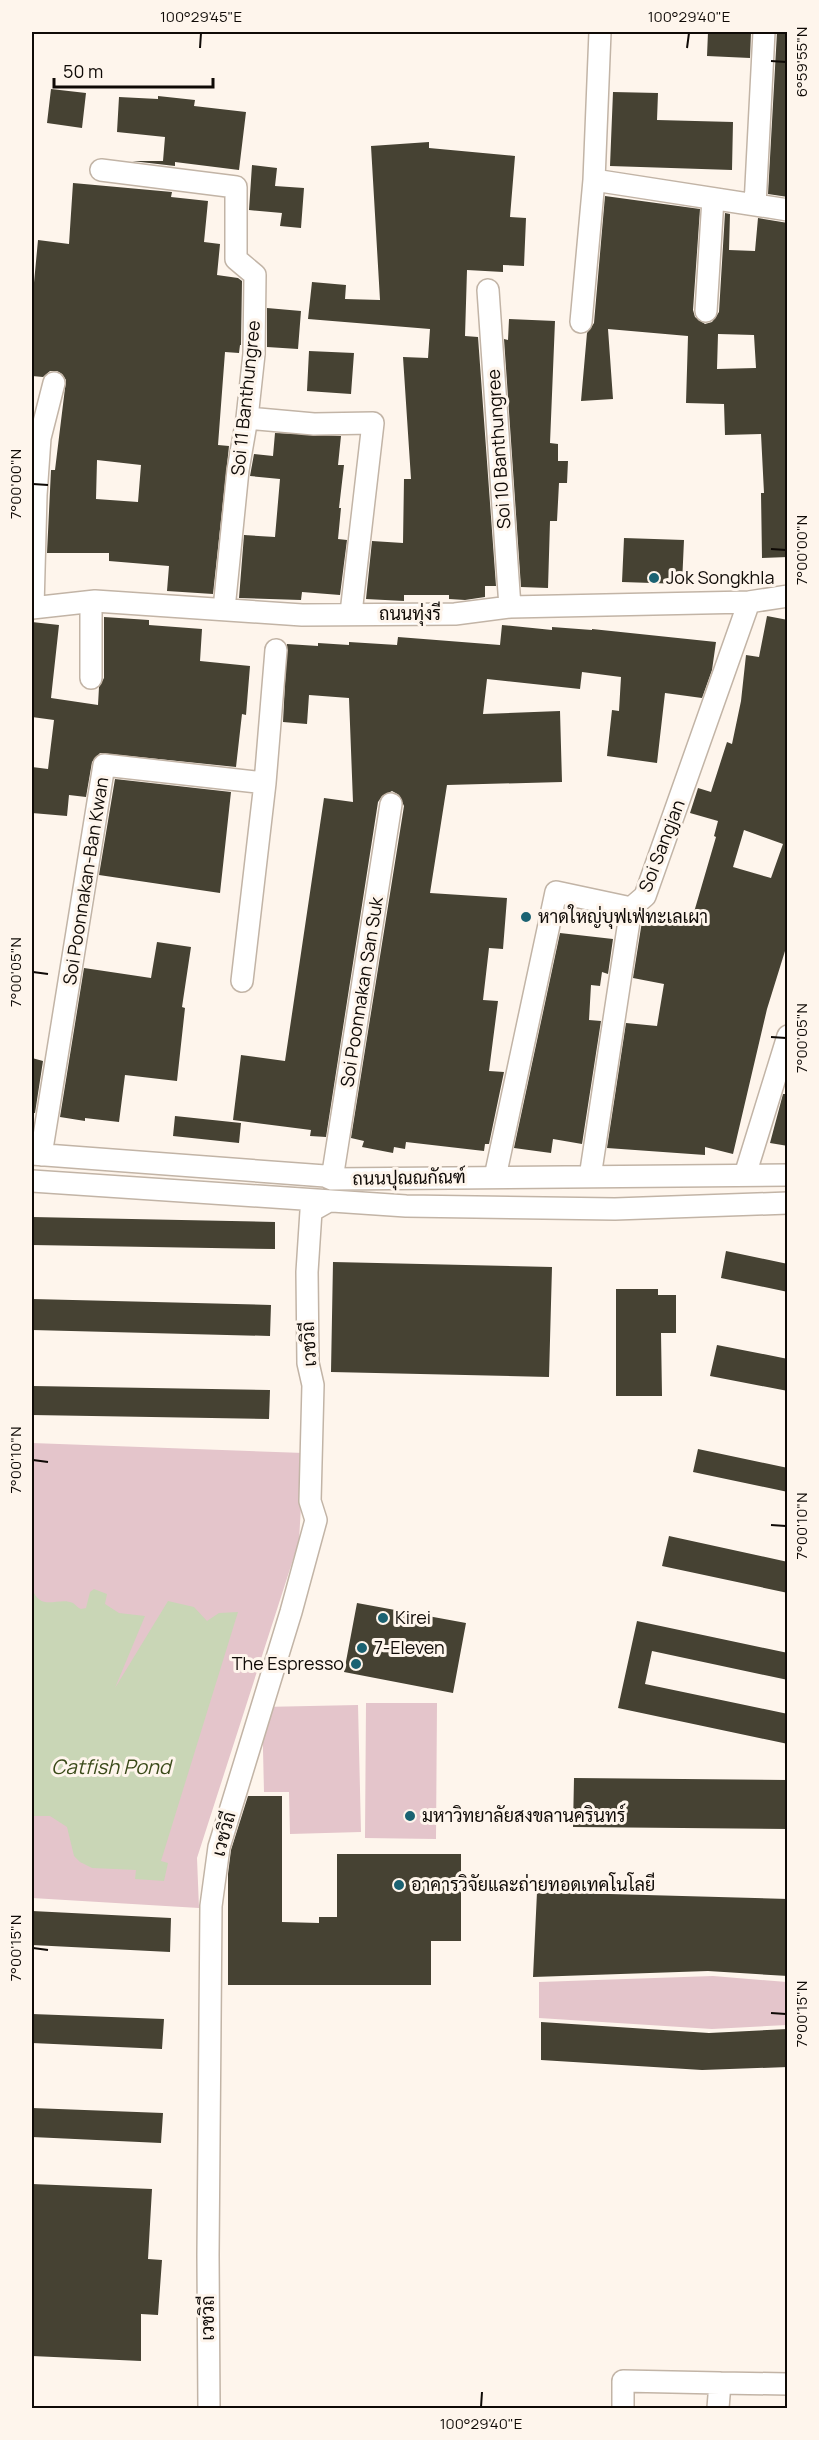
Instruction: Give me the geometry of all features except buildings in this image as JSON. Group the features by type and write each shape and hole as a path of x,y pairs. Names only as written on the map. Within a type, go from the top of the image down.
{"street":[{"path":"581,322 594,180 600,32"},
{"path":"755,205 764,32"},
{"name":"Soi 11 Banthungree","path":"101,170 236,187 236,259 255,275 254,354 248,418 238,470 224,609"},
{"path":"594,180 788,210"},
{"path":"705,311 713,199"},
{"name":"Soi 10 Banthungree","path":"488,290 510,608"},
{"path":"32,608 40,438 54,383"},
{"path":"248,418 314,424 373,423 351,613"},
{"name":"ถนนทุ่งรี","path":"32,608 91,602 302,615 455,614 510,608 749,602 788,596"},
{"path":"91,602 91,678"},
{"name":"Soi Sangjan","path":"495,1177 556,891 631,908 645,896 749,602"},
{"path":"242,981 265,783 276,650"},
{"name":"Soi Poonnakan-Ban Kwan","path":"36,1155 104,765 265,783"},
{"name":"Soi Poonnakan San Suk","path":"332,1179 391,804"},
{"path":"590,1177 631,908"},
{"path":"746,1175 788,1036"},
{"name":"ถนนปุณณกัณฑ์","path":"36,1155 269,1171 325,1176 332,1179 788,1175"},
{"name":"ถนนปุณณกัณฑ์","path":"32,1181 406,1206 615,1209 788,1203"},
{"name":"เวชวิถี","path":"209,2409 211,1906 214,1875 219,1847 291,1612 316,1520 310,1501 314,1385 308,1363 307,1272 311,1211 327,1202"},
{"path":"623,2409 623,2381 788,2384"},
{"path":"718,2409 720,2383"}],"shaded area":[{"path":"32,1443 304,1453 299,1541 197,1858 199,1908 32,1898"},
{"path":"366,1703 437,1703 436,1839 365,1838"},
{"path":"358,1705 361,1832 290,1834 289,1792 264,1792 262,1707"},
{"path":"713,1976 787,1982 787,2025 712,2029 539,2018 539,1982"}],"water":[{"name":"Catfish Pond","path":"32,1588 35,1596 40,1600 45,1602 68,1601 81,1609 86,1608 90,1592 94,1589 107,1594 105,1604 119,1613 145,1616 115,1688 168,1601 194,1607 207,1621 219,1613 238,1612 161,1861 168,1863 164,1881 135,1879 136,1870 92,1868 74,1856 67,1827 50,1816 32,1816"}],"place":[{"name":"Jok Songkhla","path":"654,578"},
{"name":"หาดใหญ่บุฟเฟ่ทะเลเผา","path":"526,917"},
{"name":"Kirei","path":"383,1618"},
{"name":"7-Eleven","path":"362,1648"},
{"name":"The Espresso","path":"356,1664"},
{"name":"มหาวิทยาลัยสงขลานครินทร์","path":"410,1816"},
{"name":"อาคารวิจัยและถ่ายทอดเทคโนโลยี","path":"399,1885"}]}
